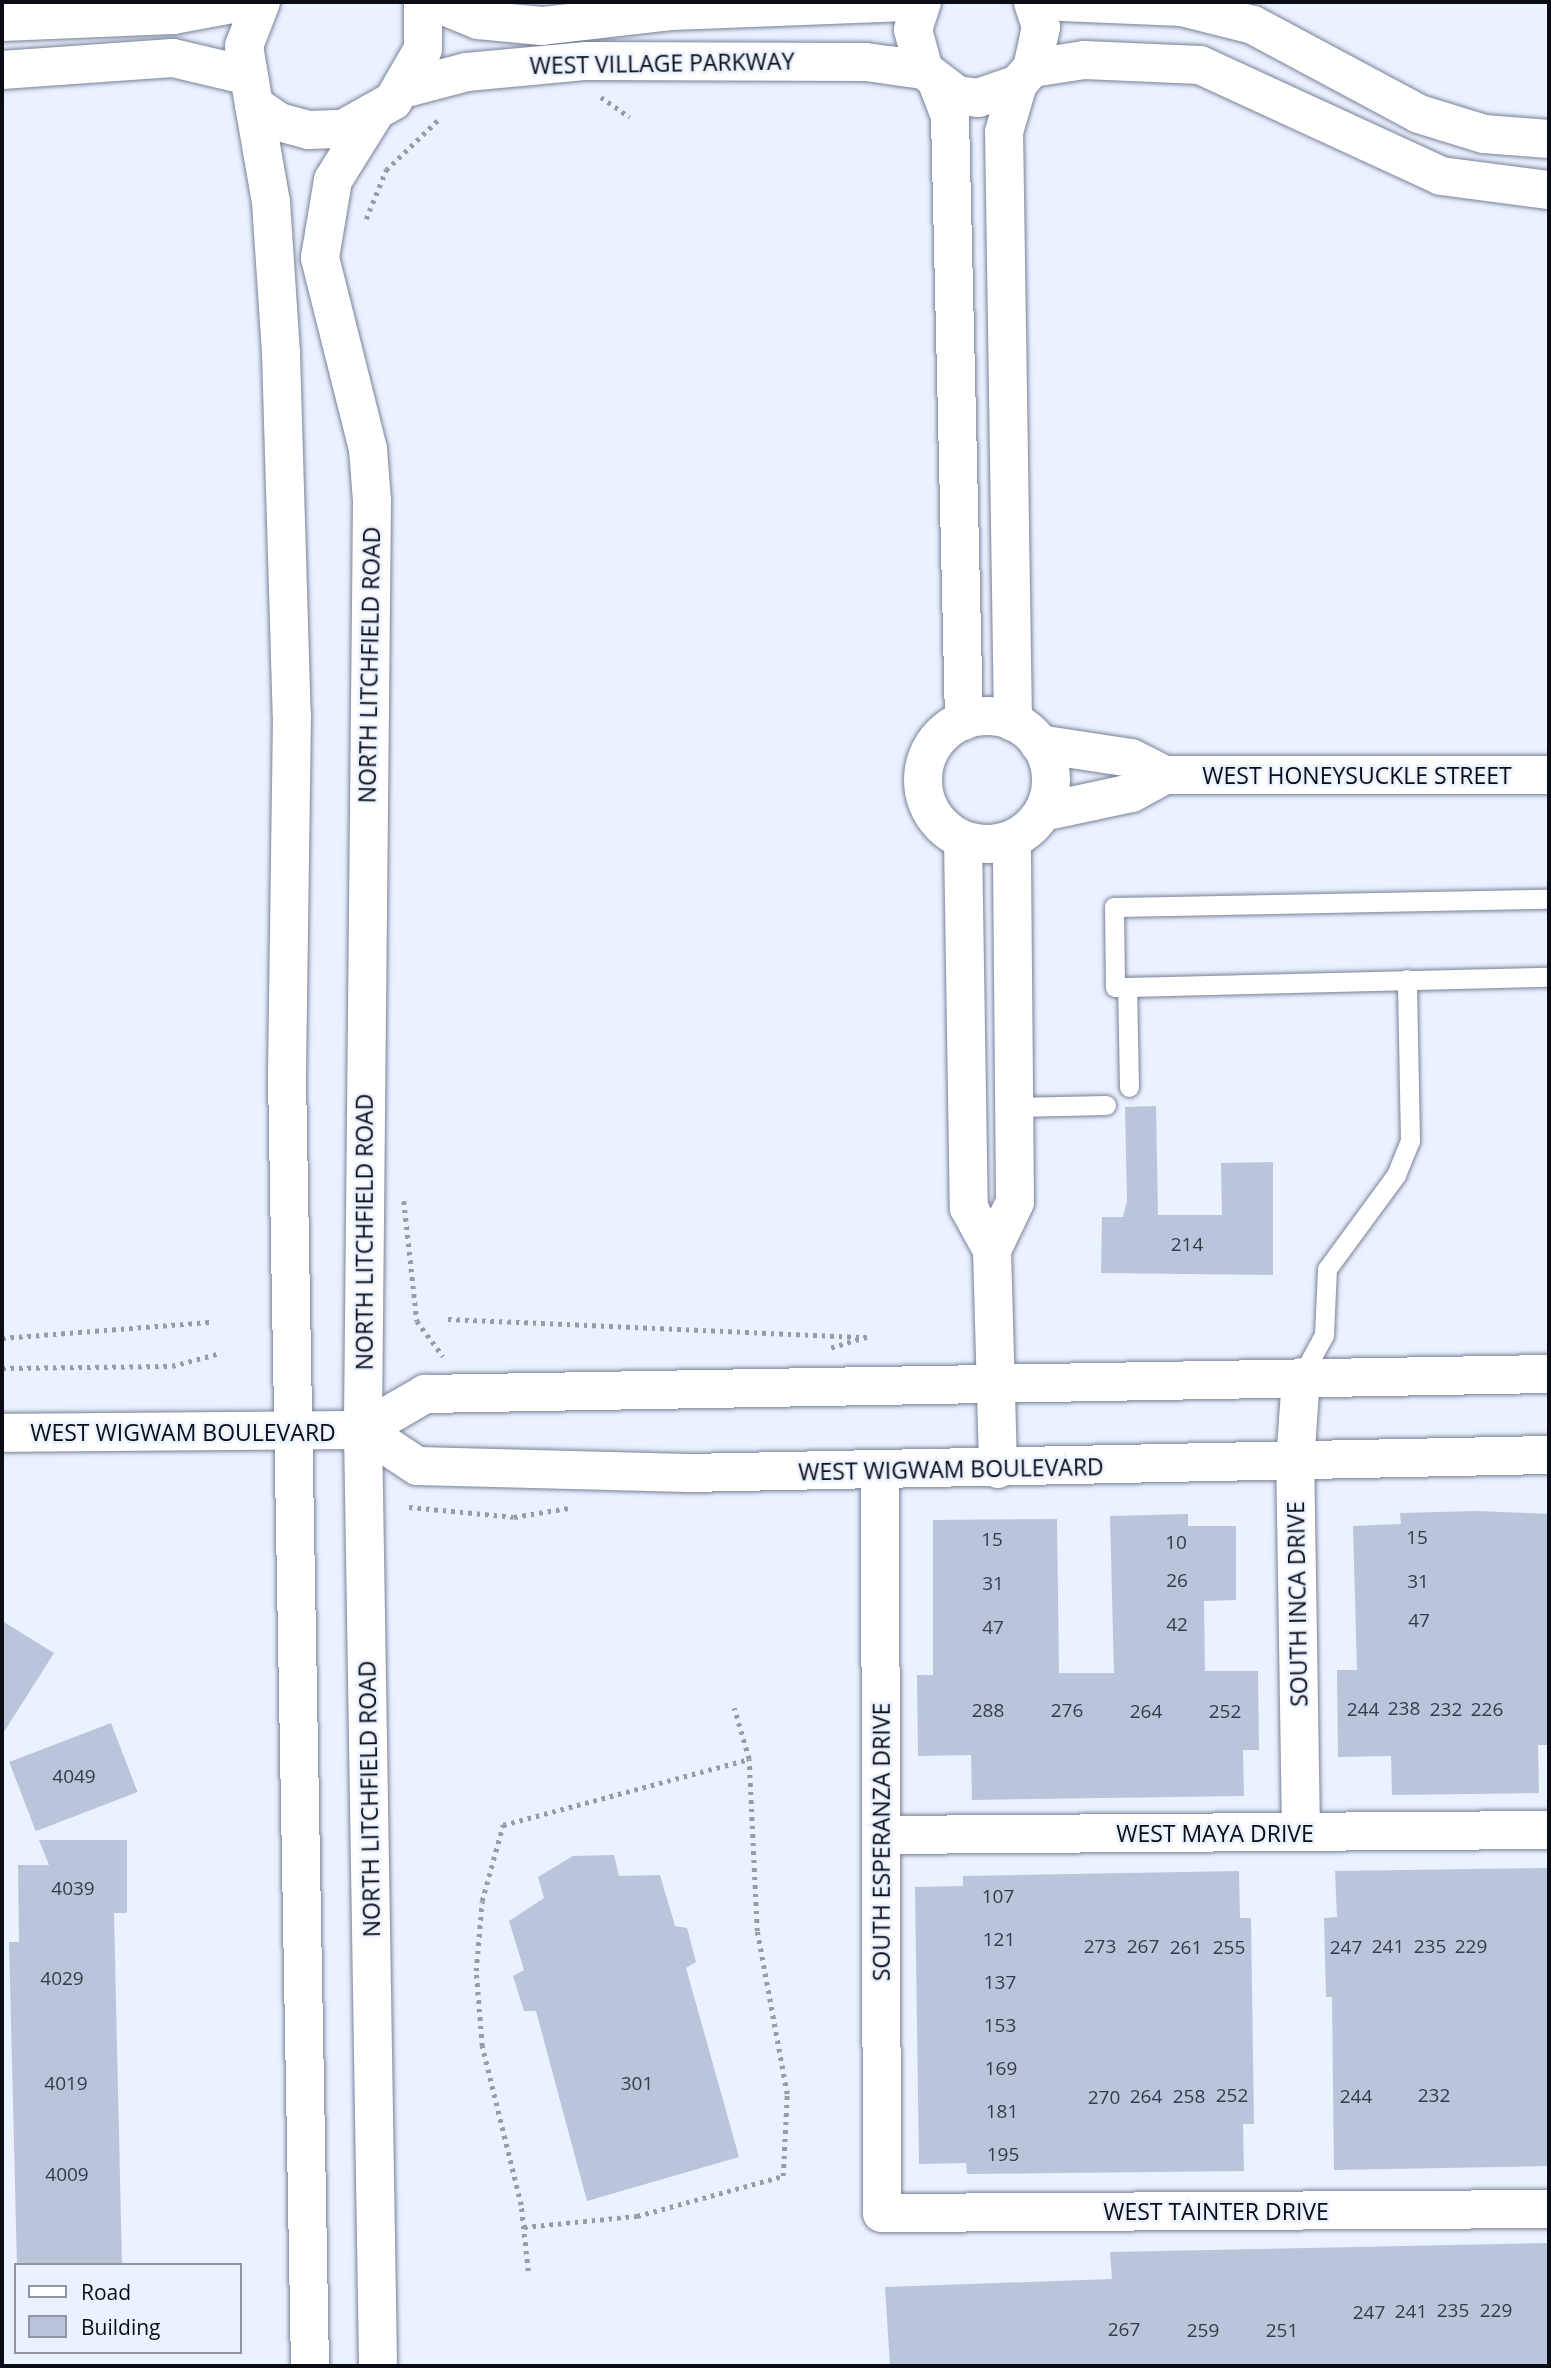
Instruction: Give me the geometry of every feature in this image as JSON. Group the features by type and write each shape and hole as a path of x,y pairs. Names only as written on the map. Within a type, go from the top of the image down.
{"street":[{"path":"2,22 173,15 243,2"},
{"path":"261,2 244,46 271,202 281,354 291,701 292,1432 310,2366"},
{"path":"2,70 173,58 250,90 278,122 309,130 342,129 373,116 402,89 423,49 423,2"},
{"name":"WEST VILLAGE PARKWAY","path":"434,2 478,20 542,26 672,11 907,2"},
{"path":"922,2 913,30 931,78 950,117 964,721"},
{"path":"1026,733 964,721 939,738 923,779 932,812 963,840 1012,840 1043,812 1051,778 1026,733 1004,132 1041,27 1033,2"},
{"path":"1062,2 1182,7 1253,25 1419,114 1483,134 1549,139"},
{"path":"1025,76 1084,60 1200,65 1441,176 1549,190"},
{"name":"WEST VILLAGE PARKWAY","path":"402,89 467,72 586,61 866,62 931,78 978,98 1025,76"},
{"name":"NORTH LITCHFIELD ROAD","path":"373,116 333,180 320,258 368,449 372,501 363,1430 378,2366"},
{"name":"WEST HONEYSUCKLE STREET","path":"1026,733 1131,758 1164,775 1549,775"},
{"name":"WEST HONEYSUCKLE STREET","path":"1043,812 1132,793 1164,775"},
{"path":"963,840 969,1208 992,1250 999,1469"},
{"path":"992,1250 1016,1202 1012,840"},
{"name":"WEST WIGWAM BOULEVARD","path":"2,1433 363,1430 425,1394 1549,1374"},
{"name":"SOUTH INCA DRIVE","path":"1301,1377 1295,1463 1301,1832"},
{"name":"WEST WIGWAM BOULEVARD","path":"363,1430 417,1466 880,1471 1549,1455"},
{"name":"SOUTH ESPERANZA DRIVE","path":"880,1471 882,2213"},
{"name":"WEST MAYA DRIVE","path":"881,1835 1549,1830"},
{"name":"WEST TAINTER DRIVE","path":"882,2213 1549,2209"}],"lane":[{"path":"1549,899 1114,907 1115,987 1549,976"},
{"path":"1301,1377 1324,1335 1327,1269 1396,1175 1410,1141 1407,979"},
{"path":"1127,987 1129,1087"},
{"path":"1015,1107 1106,1105"}],"path":[{"path":"595,92 630,117"},
{"path":"362,230 386,170 446,115"},
{"path":"404,1191 417,1321 448,1358"},
{"path":"448,1319 867,1337 817,1353"},
{"path":"2,1338 212,1322"},
{"path":"2,1368 172,1366 221,1353"},
{"path":"524,2227 637,2216 783,2176 787,2094 757,1931 749,1759 734,1708"},
{"path":"528,2271 524,2227 482,2046 476,1971 482,1900 503,1825 749,1759"}],"building":[{"path":"1156,1106 1158,1215 1222,1215 1221,1163 1273,1162 1273,1275 1101,1273 1102,1217 1123,1217 1127,1201 1125,1107"},
{"path":"1477,1511 1549,1514 1549,1745 1538,1745 1539,1793 1392,1795 1391,1756 1338,1757 1337,1670 1357,1670 1353,1526 1401,1524 1400,1513"},
{"path":"1188,1514 1188,1526 1236,1526 1236,1600 1204,1601 1205,1671 1258,1671 1259,1750 1243,1750 1244,1796 972,1800 971,1755 918,1756 917,1675 933,1675 933,1520 1057,1519 1059,1673 1114,1673 1110,1516"},
{"path":"2,1621 54,1653 2,1735"},
{"path":"111,1723 138,1792 36,1831 9,1762"},
{"path":"39,1840 127,1840 127,1913 114,1913 122,2263 17,2263 9,1942 19,1942 18,1865 49,1865"},
{"path":"614,1855 619,1876 660,1875 675,1926 687,1928 696,1962 686,1968 739,2157 587,2201 536,2011 524,2011 513,1976 524,1970 509,1921 544,1898 538,1877 573,1856"},
{"path":"1549,1868 1549,2166 1334,2170 1332,1997 1326,1997 1324,1918 1337,1917 1335,1871"},
{"path":"1239,1871 1240,1918 1251,1918 1254,2124 1243,2124 1244,2171 967,2174 966,2163 919,2164 915,1887 963,1886 963,1876"},
{"path":"1548,2243 1549,2366 890,2366 885,2287 1112,2279 1110,2252"}]}
